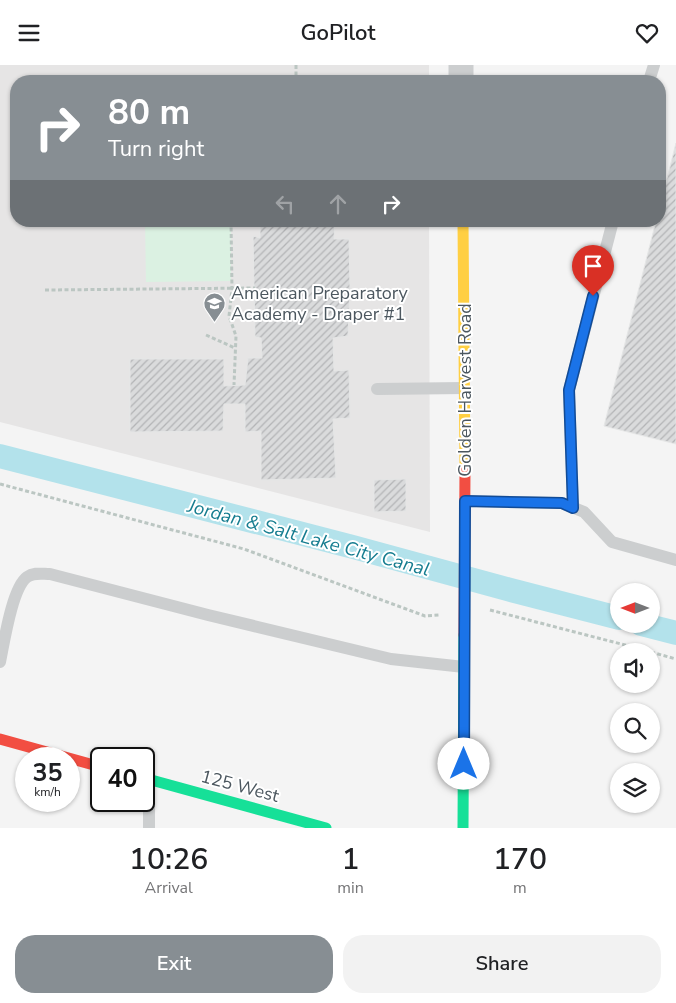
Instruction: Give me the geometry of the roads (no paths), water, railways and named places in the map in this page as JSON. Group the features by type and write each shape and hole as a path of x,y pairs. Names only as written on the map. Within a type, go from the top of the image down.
{"street":[{"name":"Golden Harvest Road","path":"463,227 465,614 463,828"},
{"path":"0,739 90,764"},
{"name":"125 West","path":"155,781 326,828"}],"lane":[{"path":"573,508 569,390 611,227"},
{"path":"377,389 465,387"},
{"path":"465,501 562,503 584,513 612,542 676,560"},
{"path":"0,662 15,598 26,577 36,573 391,659 464,667"},
{"path":"148,812 149,828"}],"waterway":[{"name":"Jordan & Salt Lake City Canal","path":"0,456 610,616"},
{"name":"Jordan & Salt Lake City Canal","path":"660,629 676,633"}],"place":[{"name":"American Preparatory Academy - Draper #1","path":"215,322"}]}
